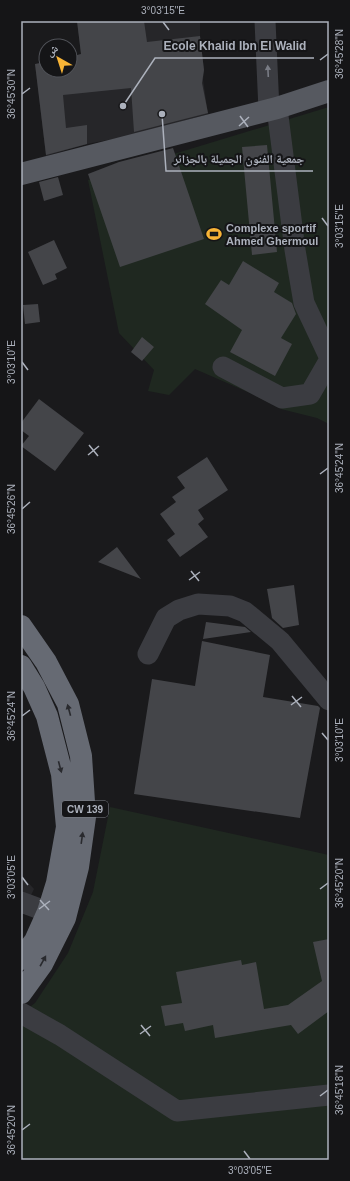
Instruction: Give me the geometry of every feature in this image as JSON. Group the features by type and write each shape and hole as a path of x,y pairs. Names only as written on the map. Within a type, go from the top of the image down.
{"highway":[{"name":"CW 139","path":"21,626 46,662 68,704 81,756 85,817 78,867 66,918 42,964 21,993"},
{"name":"CW 139","path":"21,666 34,687 47,716 62,774 67,827 57,883 48,912 35,941 21,959"}],"main road":[{"path":"21,174 273,109 329,91"}],"street":[{"path":"265,21 273,109 304,303 329,356"},
{"path":"223,367 282,398 310,394 329,361"},
{"path":"148,654 166,618 179,610 198,604 230,606 245,612 280,641 329,700"},
{"path":"21,902 48,912"},
{"path":"21,1013 60,1035 177,1111 329,1095"}],"shaded area":[{"path":"77,21 200,21 200,36 204,70 203,80 208,114 134,135 87,144 46,156 35,64 38,63 38,78 78,78 78,55 81,54"},
{"name":"Complexe sportif Ahmed Ghermoul","path":"329,107 329,424 317,418 281,409 250,393 195,369 169,395 148,391 154,370 119,333 88,180"},
{"path":"110,807 329,855 329,1160 21,1160 21,1014 35,1003 68,953 93,892"},
{"path":"21,875 34,889 21,916"}],"building":[{"path":"77,21 144,21 147,42 200,36 204,70 202,83 208,113 134,132 131,88 63,95 66,128 87,125 87,144 46,155 35,64 38,63 38,78 78,78 78,55 81,54"},
{"path":"267,145 277,252 252,255 242,147"},
{"path":"173,148 204,239 120,267 88,174 119,162"},
{"path":"58,177 63,195 44,201 39,182"},
{"path":"54,240 67,268 55,274 57,279 43,285 28,252"},
{"path":"243,261 279,283 274,292 292,303 296,314 281,338 292,344 275,376 230,352 242,330 205,304 221,280 229,285"},
{"path":"38,304 40,322 25,324 23,305"},
{"path":"142,337 154,347 142,361 131,352"},
{"path":"39,399 84,433 55,471 21,446 29,436 21,430 21,423"},
{"path":"207,457 228,490 198,510 204,519 198,524 208,537 180,557 167,540 175,534 160,514 176,502 172,497 185,488 177,477"},
{"path":"117,547 141,579 98,562"},
{"path":"294,585 299,625 283,628 272,618 267,589"},
{"path":"206,622 245,627 251,632 203,639"},
{"path":"202,641 270,655 263,697 318,706 320,708 300,818 134,794 152,679 195,686"},
{"path":"329,939 329,1011 298,1034 291,1025 215,1038 213,1025 185,1031 183,1023 165,1026 161,1006 182,1003 176,972 241,960 242,965 256,962 264,1009 288,1005 322,981 313,942"}],"place":[{"name":"Ecole Khalid Ibn El Walid","path":"123,106"},
{"name":"جمعية الفنون الجميلة بالجزائر","path":"162,114"},
{"name":"Complexe sportif Ahmed Ghermoul","path":"214,234"}]}
